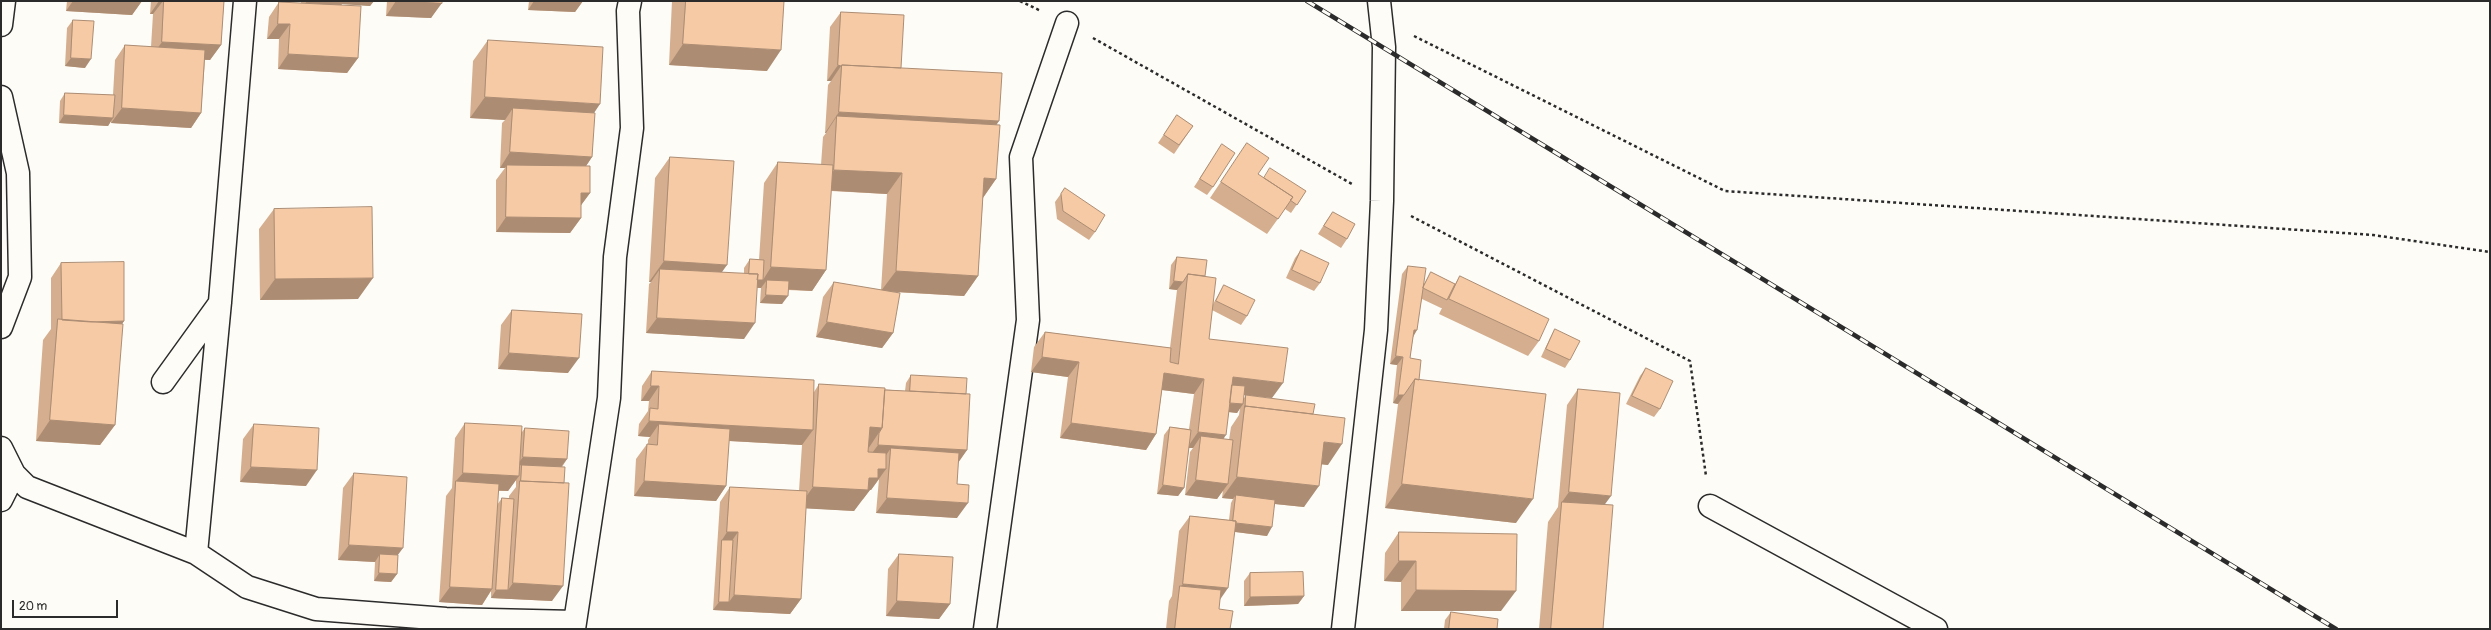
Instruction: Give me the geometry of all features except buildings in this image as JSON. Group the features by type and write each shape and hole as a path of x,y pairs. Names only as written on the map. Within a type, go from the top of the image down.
{"street":[{"path":"1,25 4,1"},
{"path":"196,553 220,302 245,1"},
{"path":"1,448 14,474 28,487 196,553 247,587 316,609 574,626 609,398 615,257 632,128 628,11 630,1"},
{"path":"1343,629 1376,330 1382,201 1384,47 1380,10"},
{"path":"985,629 1028,320 1021,157 1067,23"},
{"path":"1,97 18,173 20,277 1,326"},
{"path":"163,382 220,302"},
{"path":"1,500 14,474"},
{"path":"1710,506 1936,629"}],"path":[{"path":"1380,10 1725,191 2373,235 2490,252"}],"railway":[{"path":"1307,1 2336,629"}]}
